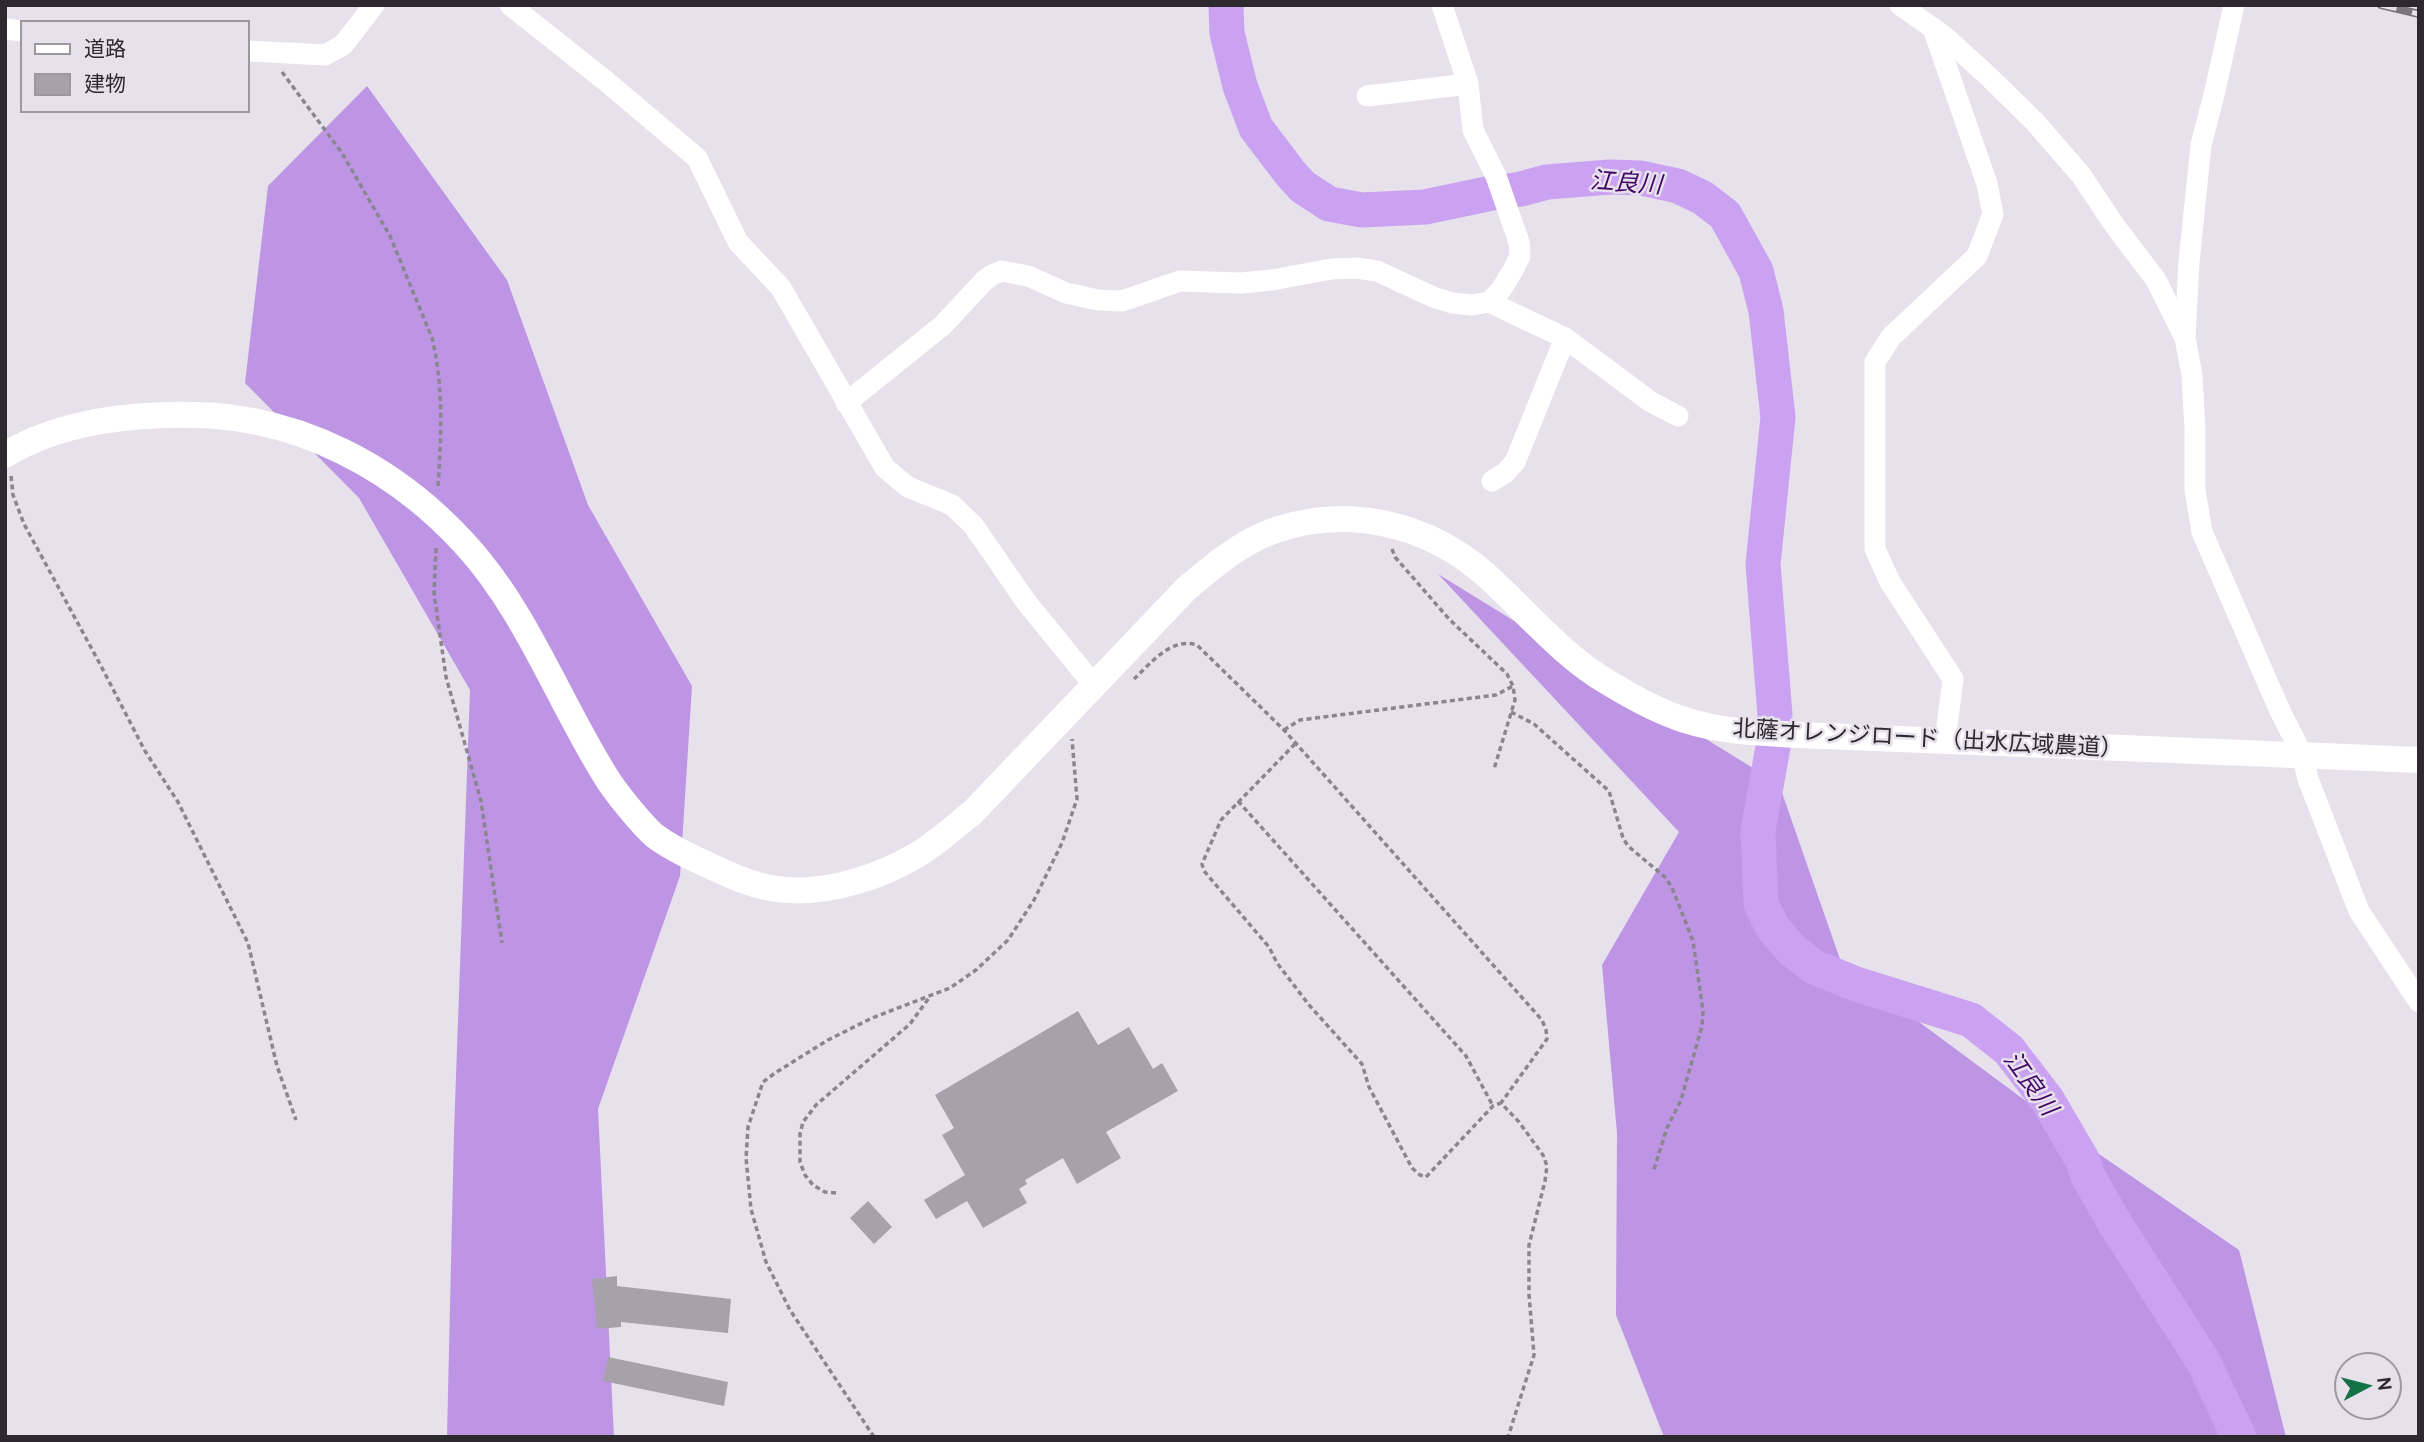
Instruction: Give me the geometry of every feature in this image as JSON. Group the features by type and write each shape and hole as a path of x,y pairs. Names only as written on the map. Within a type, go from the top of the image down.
{"street":[{"path":"257,52 325,55 343,44 374,5"},
{"path":"510,5 607,82 696,158 738,242 781,288 885,468 908,487 952,505 974,525 1027,603 1093,684"},
{"path":"1442,5 1468,84 1474,130 1496,176 1519,242 1520,256 1501,289 1489,302"},
{"path":"1900,5 1933,28 1987,75 2034,121 2081,174 2115,226 2156,280 2185,338"},
{"path":"2234,6 2201,145 2189,262 2185,338 2192,375 2195,490 2202,532 2280,711 2303,756 2308,779 2359,911 2419,1002"},
{"path":"1933,28 1987,184 1993,214 1977,256 1891,337 1875,362 1875,550 1890,582 1953,679 1945,741"},
{"path":"1367,96 1468,84"},
{"path":"846,403 943,326 984,281 1002,271 1028,276 1066,293 1098,300 1122,301 1180,281 1241,283 1331,269 1356,268 1377,271 1452,303 1472,305 1489,302 1565,338 1651,402 1678,416"},
{"path":"1492,481 1505,473 1514,462 1565,338"},
{"name":"北薩オレンジロード（出水広域農道）","path":"7,454 39,439 122,418 173,414 213,415 261,423 309,436 363,460 405,488 437,515 466,545 529,637 609,782 653,834 690,857 740,880 787,890 845,886 915,857 973,812 1186,589 1223,558 1271,531 1294,525 1349,518 1380,521 1411,530 1461,556 1484,574 1562,648 1606,682 1685,720 1760,733 2419,760"}],"path":[{"path":"257,52 337,146 390,236 432,338 441,421 434,593 446,677 481,801 502,943"},
{"path":"7,454 13,495 24,524 145,751 178,802 248,943 277,1066 296,1120"},
{"path":"1380,521 1395,556 1449,619 1507,674 1513,686 1515,700 1494,769"},
{"path":"1129,683 1169,648 1188,642 1202,650 1284,730 1542,1020 1547,1039 1518,1082 1501,1103 1493,1106 1426,1177 1412,1168 1369,1087 1362,1064 1309,1005 1277,963 1269,947 1204,871 1202,864 1221,820 1295,744"},
{"path":"1284,730 1300,720 1496,695 1513,686"},
{"path":"1511,712 1534,724 1600,780 1609,791 1623,838 1628,846 1666,878 1693,941 1703,1011 1702,1026 1681,1100 1667,1128 1653,1172"},
{"path":"874,1437 790,1310 766,1262 751,1209 746,1158 748,1127 763,1082 775,1073 828,1040 872,1018 950,988 976,970 1008,940 1034,900 1062,843 1077,799 1074,745 1064,716"},
{"path":"1238,801 1466,1056 1493,1106"},
{"path":"836,1193 825,1192 813,1185 805,1175 800,1162 803,1122 816,1105 910,1024 930,996"},
{"path":"1501,1103 1520,1122 1543,1155 1547,1166 1529,1245 1529,1294 1534,1355 1508,1437"}],"shaded area":[{"path":"367,86 507,280 588,505 692,686 680,876 598,1109 614,1437 447,1437 454,1132 470,690 359,498 245,383 268,186"},
{"path":"1438,574 1779,784 1842,965 2080,1141 2239,1250 2286,1437 1664,1437 1616,1315 1617,1133 1602,965 1679,832"}],"building":[{"path":"1078,1011 1098,1045 1129,1027 1153,1069 1162,1063 1178,1091 1106,1132 1121,1158 1077,1184 1063,1158 1025,1180 1027,1184 1019,1189 1027,1203 983,1228 967,1201 936,1219 924,1200 965,1175 942,1135 954,1128 935,1095"},
{"path":"868,1201 892,1227 874,1244 850,1218"},
{"path":"617,1276 617,1286 731,1299 728,1333 621,1322 621,1327 597,1329 592,1279"},
{"path":"608,1357 728,1382 724,1406 603,1381"}],"waterway":[{"name":"江良川","path":"1226,5 1227,33 1240,86 1256,128 1303,187 1329,204 1362,210 1425,207 1547,182 1610,177 1641,178 1678,186 1703,198 1725,215 1756,271 1766,311 1778,417 1763,564 1775,715"},
{"name":"江良川","path":"1773,747 1758,831 1761,904 1773,928 1792,950 1814,967 1856,984 1971,1020 2009,1050 2048,1101 2114,1222 2203,1361 2239,1437"}],"railway":[{"path":"2381,5 2419,14"}]}
